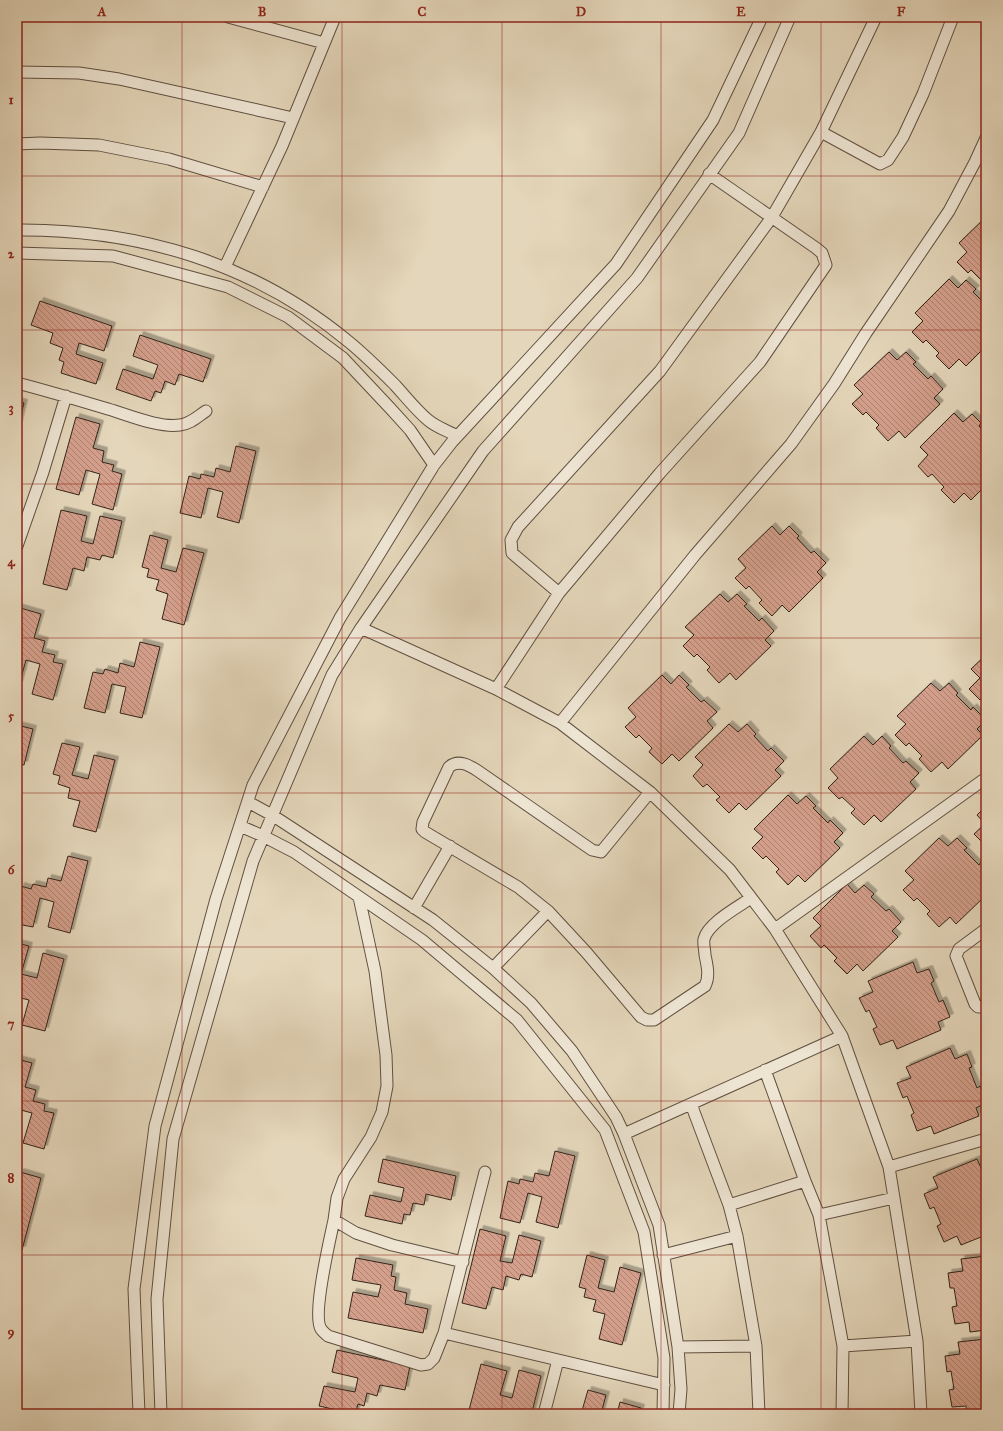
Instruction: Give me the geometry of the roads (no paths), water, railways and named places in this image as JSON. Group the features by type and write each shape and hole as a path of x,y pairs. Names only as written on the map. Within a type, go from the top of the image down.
{"street":[{"path":"228,17 324,43"},
{"path":"225,267 293,118 335,17"},
{"path":"139,1414 134,1290 154,1126 216,898 253,785 340,618 434,465 452,442 616,264 713,120 762,17"},
{"path":"161,1414 157,1299 173,1139 253,861 332,675 361,628 483,452 637,278 739,133 790,17"},
{"path":"559,593 512,553 511,540 518,527 660,371 772,217 821,132 876,17"},
{"path":"821,132 880,164 888,160 903,137 923,94 953,17"},
{"path":"17,72 79,73 119,79 293,118"},
{"path":"560,723 695,555 795,438 834,384 866,333 949,211 986,138"},
{"path":"17,144 40,143 100,145 169,159 263,186"},
{"path":"496,689 559,593 660,473 760,362 826,265 822,253 709,174"},
{"path":"17,230 48,230 102,235 175,250 225,267 283,295 349,342 429,421 458,436"},
{"path":"17,253 114,256 228,287 288,317 343,358 405,425 434,465"},
{"path":"17,383 170,426 191,423 206,411"},
{"path":"17,546 44,472 66,396"},
{"path":"361,628 496,689 560,723 650,792 730,870 775,929 842,1036 890,1167 917,1341 921,1414"},
{"path":"650,792 601,852 597,852 478,771 469,766 453,763 449,767 422,829 518,887 548,911 586,952 641,1017 646,1020 654,1020 705,986 708,980 705,936 717,922 751,898"},
{"path":"775,929 986,778"},
{"path":"248,802 272,815 433,920 493,968 531,1003 572,1051 616,1118 624,1134 659,1226 678,1347 681,1389 679,1414"},
{"path":"240,826 294,852 422,940 517,1020 605,1130 644,1232 664,1358 663,1414"},
{"path":"414,908 450,846"},
{"path":"359,896 375,972 386,1055 387,1086 382,1112 371,1137 344,1179 337,1198 321,1285 319,1313 321,1329 328,1336 421,1365 428,1364 434,1358 444,1333 485,1172"},
{"path":"493,968 548,911"},
{"path":"986,929 959,949 956,956 975,1004 978,1007 986,1007"},
{"path":"624,1134 842,1036"},
{"path":"765,1070 805,1181 819,1215 843,1346 842,1414"},
{"path":"691,1104 729,1205 737,1236 756,1346 759,1414"},
{"path":"890,1167 986,1139"},
{"path":"729,1205 805,1181"},
{"path":"819,1215 894,1198"},
{"path":"334,1220 356,1233 385,1243 463,1262"},
{"path":"664,1255 737,1236"},
{"path":"444,1333 664,1385"},
{"path":"843,1346 917,1341"},
{"path":"678,1347 756,1346"},
{"path":"544,1414 558,1360"}]}
